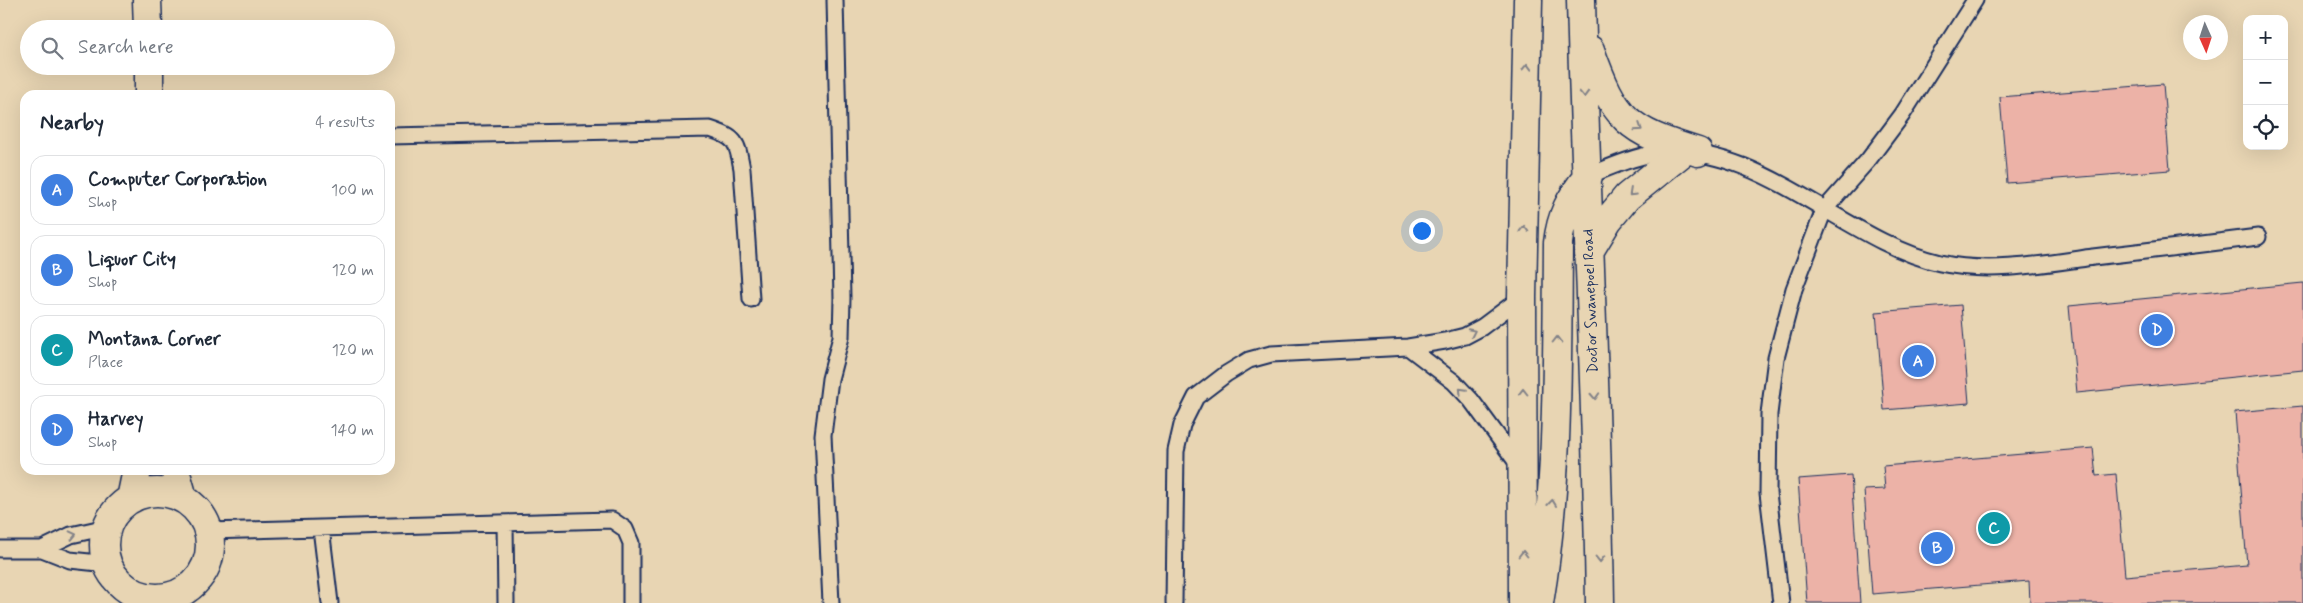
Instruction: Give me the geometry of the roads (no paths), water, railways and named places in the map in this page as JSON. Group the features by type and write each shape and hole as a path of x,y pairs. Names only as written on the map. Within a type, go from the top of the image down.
{"street":[{"path":"147,0 148,20"},
{"path":"1524,603 1522,297 1528,0"},
{"name":"Doctor Swanepoel Road","path":"1581,0 1588,176 1588,253 1598,468 1600,603"},
{"path":"1582,28 1610,100 1624,118 1643,132 1691,152"},
{"path":"149,75 149,90"},
{"path":"1588,253 1608,220 1627,197 1691,152"},
{"path":"1539,603 1552,495 1556,439 1558,243 1560,224 1565,209 1588,176"},
{"path":"131,499 136,475"},
{"path":"176,475 183,498"},
{"path":"157,492 170,493 183,498 195,507 204,518 209,531 211,545 208,560 202,573 180,597 137,598 119,582 108,564 105,552 107,527 113,516 131,499 157,492"}],"lane":[{"path":"831,603 823,435 830,379 841,337 842,298 835,0"},
{"path":"1781,603 1768,493 1770,414 1776,358 1794,289 1824,210 1869,159 1902,115 1975,0"},
{"path":"395,136 710,129 729,135 738,148 742,169 751,299"},
{"path":"1588,176 1622,162 1658,153 1691,152 1737,164 1773,180 1824,210 1902,250 1940,263 1987,267 2034,265 2258,237"},
{"path":"1174,603 1176,451 1182,425 1196,397 1226,374 1250,360 1271,354 1408,347 1465,336 1482,328 1522,297"},
{"path":"1408,347 1454,382 1471,400 1523,471"},
{"path":"209,531 612,520 625,529 631,543 631,603"},
{"path":"505,522 506,603"},
{"path":"42,549 71,535 107,527"},
{"path":"321,528 330,603"},
{"path":"0,549 42,549 70,560 108,564"}],"place":[{"name":"Harvey","path":"2157,330"},
{"name":"Computer Corporation","path":"1918,361"},
{"name":"Montana Corner","path":"1994,528"},
{"name":"Liquor City","path":"1937,548"}]}
